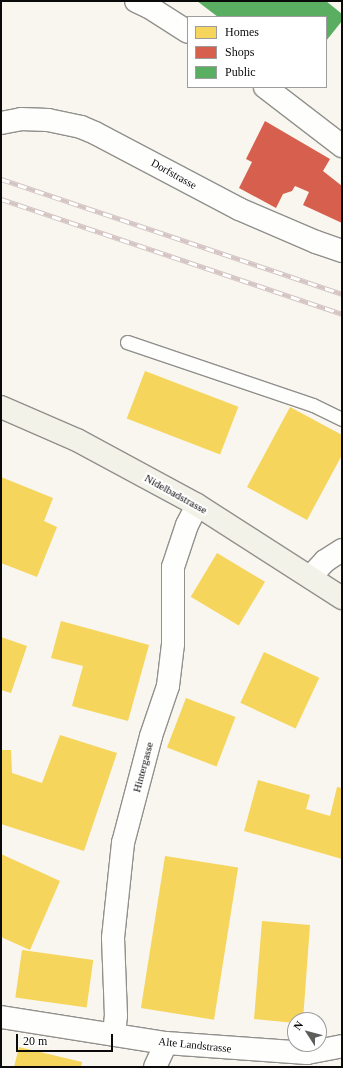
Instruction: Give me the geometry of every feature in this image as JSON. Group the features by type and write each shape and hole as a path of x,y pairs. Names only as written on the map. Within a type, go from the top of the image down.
{"main road":[{"name":"Nidelbadstrasse","path":"1,407 77,440 197,505 311,576 342,598"}],"street":[{"path":"136,1 149,7 187,31"},
{"path":"266,88 342,146"},
{"name":"Dorfstrasse","path":"1,123 21,119 48,120 81,127 239,209 316,242 342,251"},
{"name":"Hintergasse","path":"114,1034 116,1016 112,938 123,843 151,736 168,686 173,644 173,567 187,525 197,505"},
{"path":"311,576 325,561 342,550"},
{"name":"Alte Landstrasse","path":"1,1018 166,1043 307,1053 342,1046"},
{"path":"155,1067 166,1043"}],"lane":[{"path":"126,342 313,406 342,419"}],"building: Homes":[{"path":"145,371 238,407 220,454 127,419"},
{"path":"290,407 342,435 342,455 307,520 247,487"},
{"path":"1,477 53,498 44,521 57,527 37,577 1,563"},
{"path":"217,553 265,582 239,626 191,597"},
{"path":"61,621 149,645 128,721 72,706 83,666 51,658"},
{"path":"1,637 27,646 11,693 1,690"},
{"path":"264,652 319,678 296,729 240,703"},
{"path":"186,698 235,717 216,766 167,747"},
{"path":"60,735 117,753 84,851 1,824 1,750 11,750 12,773 42,783"},
{"path":"258,780 310,795 306,809 330,816 337,787 342,788 342,859 244,831"},
{"path":"1,854 60,881 30,950 1,937"},
{"path":"165,856 238,868 214,1020 141,1008"},
{"path":"262,921 310,925 304,1012 287,1012 287,1022 254,1019"},
{"path":"22,950 93,960 87,1008 15,998"},
{"path":"19,1047 82,1062 81,1067 14,1067"}],"building: Shops":[{"path":"265,121 330,159 323,171 342,186 342,223 303,205 309,192 295,186 292,191 283,194 276,208 239,188 252,162 246,159"}],"building: Public":[{"path":"197,1 326,1 342,14 342,21 327,40 327,16 217,16"}],"railway":[{"path":"1,179 342,294"},
{"path":"1,199 342,314"}]}
